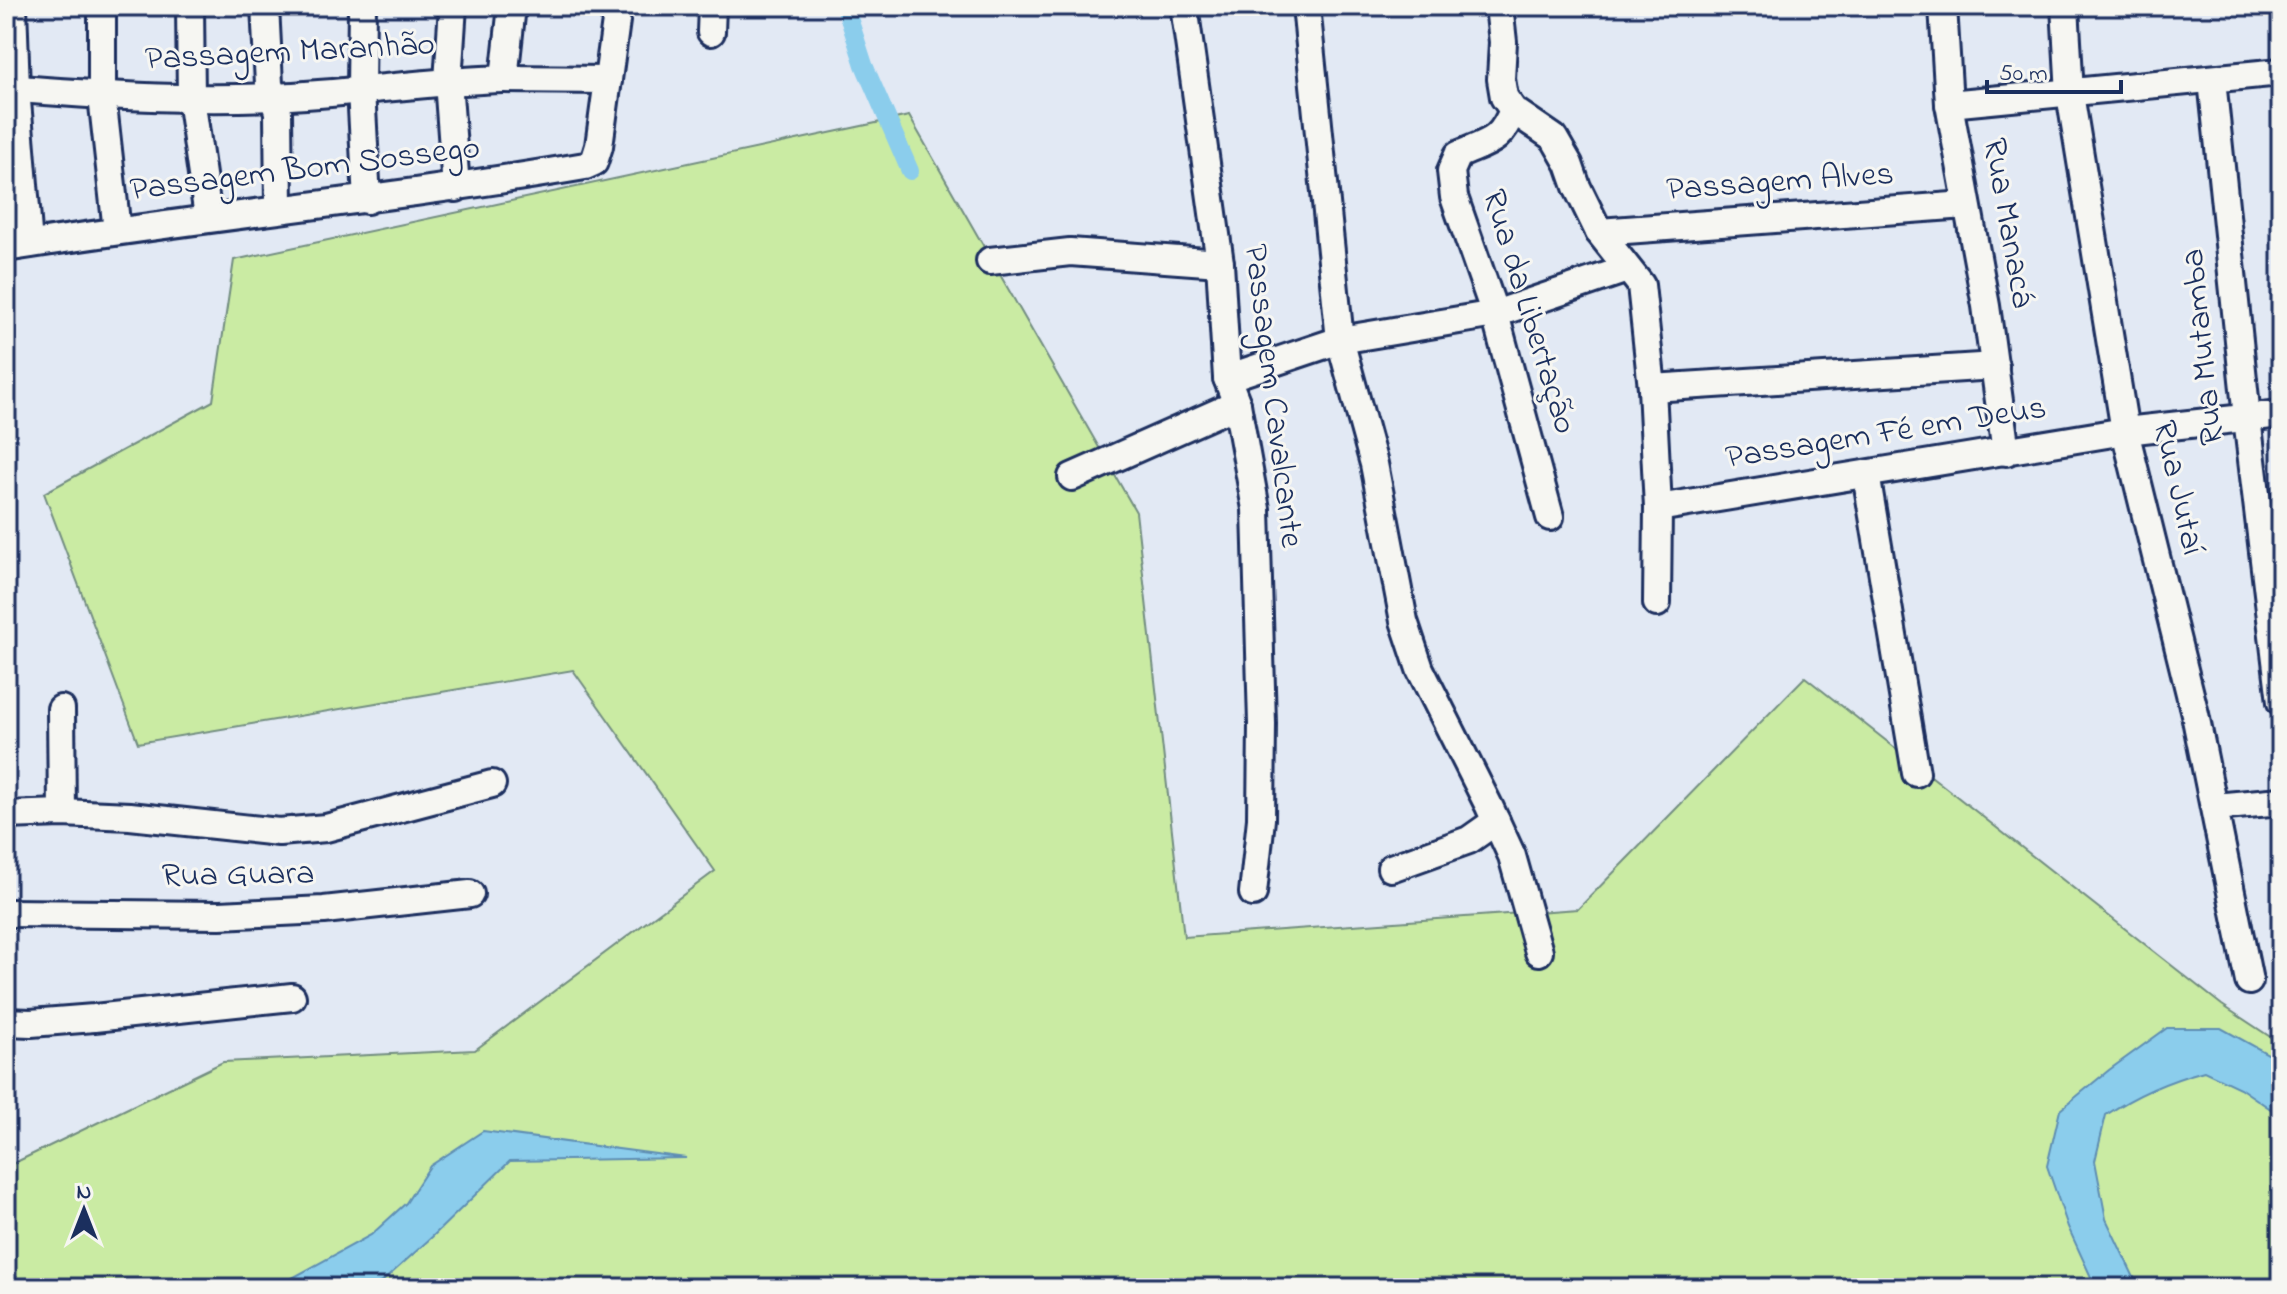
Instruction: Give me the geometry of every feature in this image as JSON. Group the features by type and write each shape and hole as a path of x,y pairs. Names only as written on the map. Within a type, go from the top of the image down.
{"street":[{"path":"13,6 11,88 18,246"},
{"path":"102,6 102,96 117,231"},
{"path":"190,6 191,98 208,217"},
{"path":"265,6 269,84 278,112 279,209"},
{"path":"362,6 361,90 367,200"},
{"path":"453,6 448,81 456,188"},
{"path":"504,79 512,6"},
{"path":"608,80 618,6"},
{"name":"Passagem Cavalcante","path":"1184,6 1220,263 1227,378 1237,404 1256,509 1262,724 1261,819 1253,893"},
{"path":"1306,6 1340,340 1374,464 1404,621 1416,657 1512,856 1539,952"},
{"path":"1499,6 1504,97 1513,110 1554,138 1599,232 1641,285 1652,388 1658,508 1657,603"},
{"name":"Rua Manacá","path":"1943,6 1949,104 1995,366 2006,452"},
{"name":"Rua Jutaí","path":"2065,6 2070,94 2125,431 2195,714 2249,981"},
{"path":"1949,104 2281,72"},
{"name":"Passagem Maranhão","path":"11,88 102,96 275,97 448,81 608,80"},
{"name":"Passagem Bom Sossego","path":"18,246 208,217 456,188 585,166 594,162 599,146 608,80"},
{"name":"Rua Mutamba","path":"2212,80 2247,418 2281,702"},
{"name":"Rua da Libertação","path":"1513,110 1506,130 1496,138 1458,155 1451,171 1454,197 1495,314 1550,517"},
{"name":"Passagem Alves","path":"1599,232 1966,205"},
{"path":"990,261 1070,252 1220,263"},
{"path":"1227,378 1340,340 1495,314 1627,269"},
{"path":"1652,388 1995,366"},
{"path":"1072,477 1237,404"},
{"name":"Passagem Fé em Deus","path":"1658,508 2125,431 2281,414"},
{"path":"1866,474 1916,773"},
{"path":"61,709 62,813"},
{"path":"6,815 62,813 130,816 279,832 326,828 492,784"},
{"path":"2215,807 2281,801"},
{"path":"1391,868 1469,840 1496,821"},
{"name":"Rua Guara","path":"6,913 235,914 339,909 470,894"},
{"path":"6,1022 94,1018 292,997"}],"green space":[{"path":"909,116 1136,512 1184,937 1578,909 1805,677 2222,1005 2281,1044 2281,1288 6,1288 6,1167 223,1062 475,1050 715,871 573,670 138,743 44,493 213,401 234,260"}],"water":[{"path":"2167,1028 2221,1028 2281,1061 2281,1116 2240,1088 2204,1071 2153,1089 2106,1115 2095,1161 2106,1219 2139,1288 2096,1288 2068,1227 2047,1166 2060,1110"},
{"path":"483,1131 686,1158 510,1161 382,1282 369,1288 274,1288 371,1235 406,1203 430,1166"}],"waterway":[{"path":"845,6 864,65 910,171"}]}
